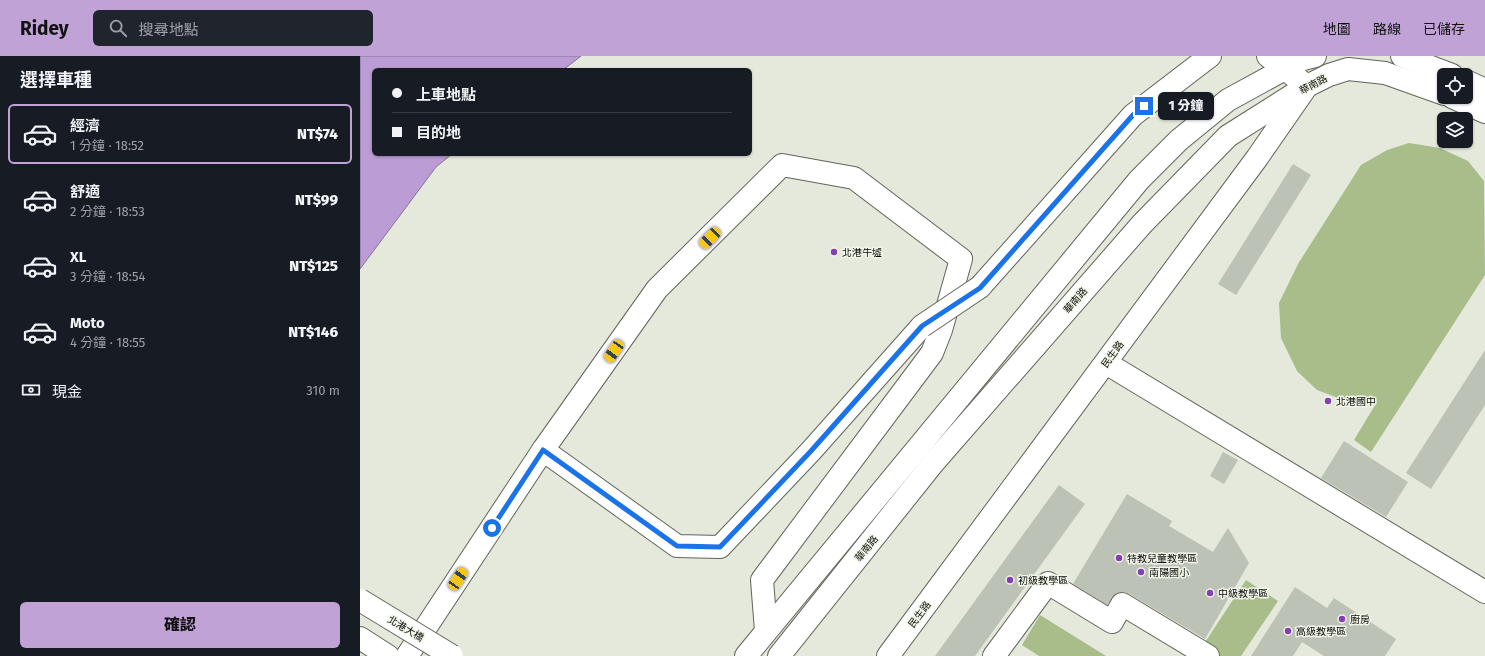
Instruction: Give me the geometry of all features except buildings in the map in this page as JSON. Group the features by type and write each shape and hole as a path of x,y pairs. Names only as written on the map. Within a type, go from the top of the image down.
{"main road":[{"path":"543,450 677,546 720,547 811,451 922,326 980,288 1133,115 1210,56"},
{"path":"1268,56 1307,86"},
{"path":"746,656 1139,180 1179,140 1228,100 1303,59 1315,56"},
{"name":"民生路","path":"888,656 1257,158 1307,86 1340,56"},
{"path":"1402,56 1437,69"},
{"name":"華南路","path":"779,656 934,462 1142,224 1228,136 1307,86 1329,75 1348,69 1385,73 1437,92"},
{"path":"1473,84 1485,90"},
{"path":"1467,104 1485,112"},
{"path":"407,656 543,450 657,289 782,165 854,178 961,259 941,330 932,353 762,580 766,631"},
{"path":"1106,363 1485,592"},
{"path":"994,656 1048,583 1112,622 1122,604 1208,656"},
{"name":"北港大橋","path":"360,600 452,656"},
{"path":"360,638 388,656"}],"green space":[{"path":"1409,143 1440,148 1468,161 1484,181 1485,275 1371,452 1354,440 1377,402 1338,398 1317,390 1297,371 1281,338 1279,303 1298,264 1361,165 1387,150"},
{"path":"1246,580 1278,601 1241,656 1196,656"},
{"path":"1040,615 1106,656 1039,656 1022,645"}],"shaded area":[{"path":"360,56 581,56 566,68 372,68 372,156 450,156 436,167 360,269"}],"place":[{"name":"北港牛墟","path":"834,252"},
{"name":"北港國中","path":"1328,401"},
{"name":"特教兒童教學區","path":"1119,558"},
{"name":"南陽國小","path":"1141,572"},
{"name":"初級教學區","path":"1010,580"},
{"name":"中級教學區","path":"1210,593"},
{"name":"廚房","path":"1342,619"},
{"name":"高級教學區","path":"1288,631"}],"route":[{"path":"492,528 543,450 677,546 720,547 811,451 922,326 980,288 1133,115 1144,106"}]}
